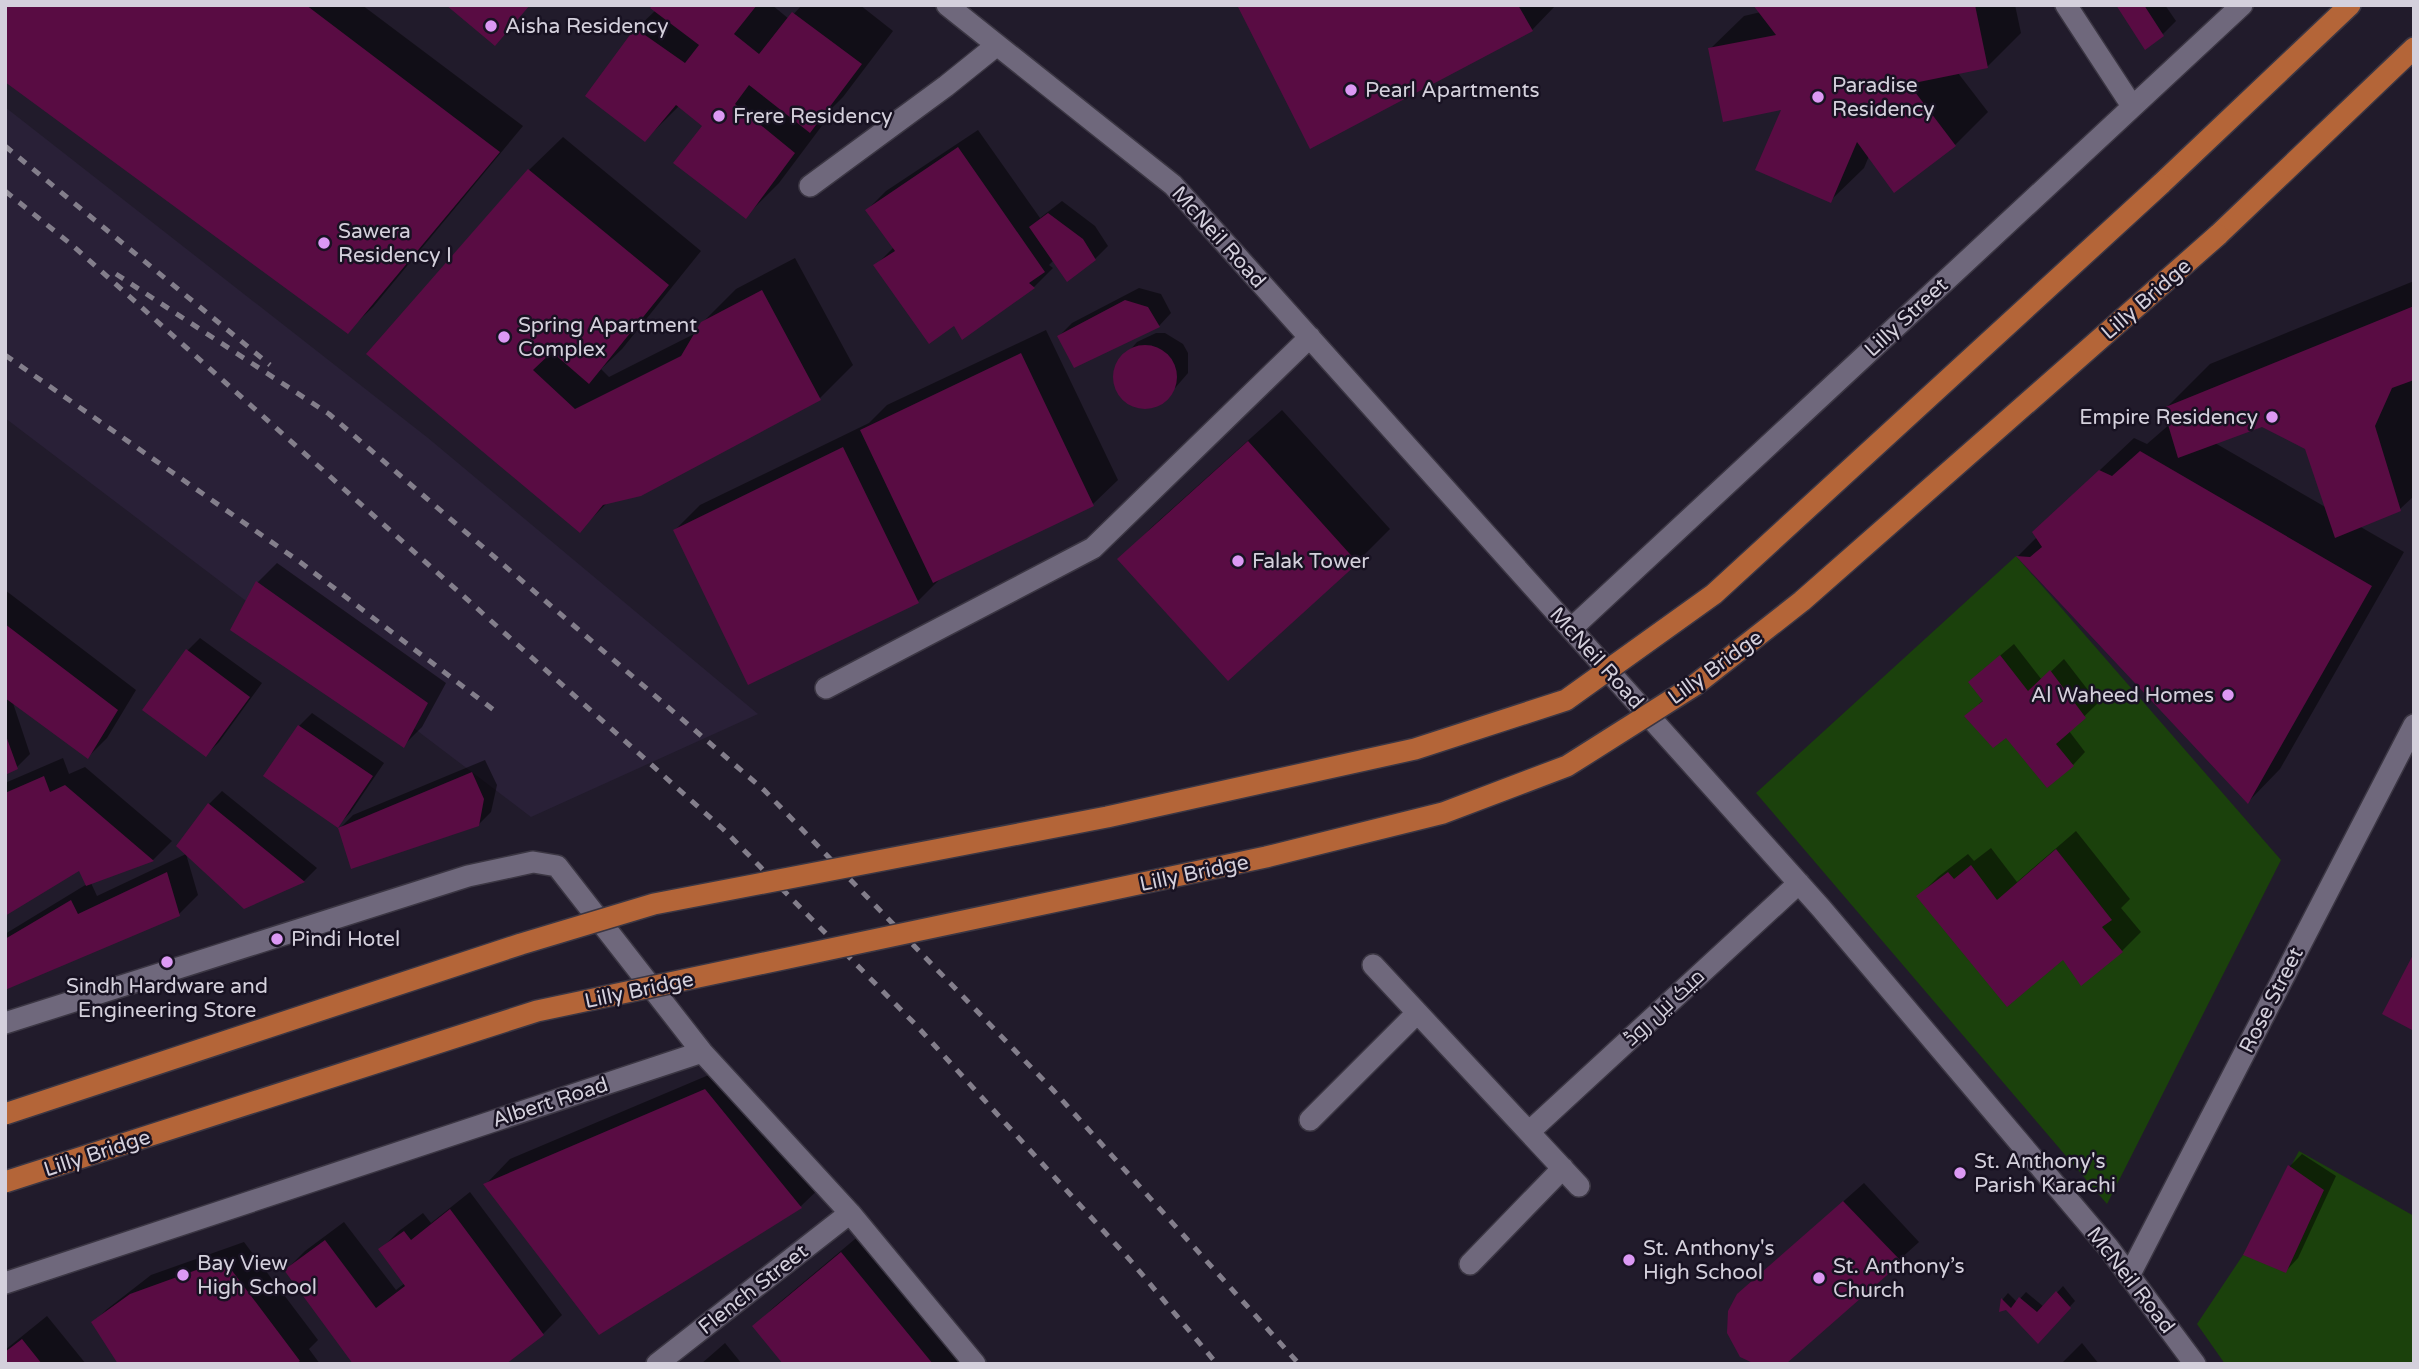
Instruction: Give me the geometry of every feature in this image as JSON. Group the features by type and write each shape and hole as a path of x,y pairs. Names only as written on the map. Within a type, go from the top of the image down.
{"main road":[{"path":"5,1114 521,944 654,904 1107,817 1415,749 1566,700 1714,594 2161,184 2350,5"},
{"name":"Lilly Bridge","path":"5,1182 537,1011 1266,858 1443,813 1567,766 1695,685 1802,601 2218,235 2414,48"}],"street":[{"name":"McNeil Road","path":"947,5 1173,185 1798,883 2090,1226 2195,1364"},
{"path":"2066,5 2132,106"},
{"name":"Lilly Street","path":"1571,629 2242,5"},
{"path":"810,186 998,45"},
{"path":"826,688 1093,548 1310,337"},
{"name":"Rose Street","path":"2129,1276 2414,725"},
{"path":"5,1023 468,876 533,862 557,866 702,1052 850,1213 975,1364"},
{"name":"میک نیل روڈ","path":"1529,1132 1798,883"},
{"path":"1373,965 1579,1186"},
{"path":"1310,1120 1417,1013"},
{"name":"Albert Road","path":"5,1283 702,1052"},
{"path":"1470,1264 1563,1168"},
{"name":"Flench Street","path":"657,1364 850,1213"}],"shaded area":[{"path":"5,107 428,438 758,714 531,817 5,418"}],"green space":[{"path":"2016,556 2281,860 2107,1204 1756,793"},
{"path":"2299,1151 2414,1216 2414,1364 2225,1364 2197,1324 2243,1255"}],"building":[{"name":"Sawera Residency I","path":"5,5 306,5 500,152 348,334 5,82"},
{"name":"Aisha Residency","path":"446,5 530,5 495,46"},
{"name":"Frere Residency","path":"653,5 757,5 734,34 759,54 792,12 862,64 810,133 749,85 735,104 795,153 746,219 673,163 702,126 676,105 645,142 585,96 635,28 685,63 699,45 650,8"},
{"name":"Pearl Apartments","path":"1237,5 1518,5 1533,31 1310,149"},
{"name":"Paradise Residency","path":"1753,5 1975,5 1988,68 1909,84 1956,146 1894,193 1857,142 1831,203 1755,170 1781,110 1723,122 1708,48 1776,35"},
{"path":"2116,5 2144,5 2164,36 2145,50"},
{"path":"958,147 1045,272 1029,283 1035,288 962,340 954,326 929,344 873,265 895,251 865,210"},
{"name":"Spring Apartment Complex","path":"528,169 669,285 589,384 552,352 533,370 575,409 681,356 701,322 762,290 821,400 641,496 603,505 580,533 366,354"},
{"path":"1048,213 1083,239 1096,260 1067,282 1029,227"},
{"path":"1125,300 1148,307 1160,327 1074,368 1057,336"},
{"name":"Empire Residency","path":"2414,306 2414,380 2392,388 2375,426 2401,511 2335,538 2305,449 2262,427 2178,458 2163,408"},
{"path":"1145,345 1157,347 1168,354 1175,365 1175,389 1168,400 1157,407 1145,409 1133,407 1122,400 1115,389 1113,377 1115,365 1122,354 1133,347"},
{"path":"1021,353 1094,506 933,583 860,430"},
{"name":"Falak Tower","path":"1248,441 1358,563 1228,681 1117,559"},
{"path":"843,447 919,603 748,685 673,530"},
{"name":"Al Waheed Homes","path":"2140,451 2372,586 2248,804 2016,556 2030,557 2042,547 2032,532 2099,470 2112,476"},
{"path":"256,581 428,703 404,748 230,630"},
{"path":"5,624 118,710 88,759 5,698"},
{"path":"186,649 250,697 206,757 142,710"},
{"path":"2000,655 2028,691 2050,670 2086,718 2056,744 2074,766 2047,788 2006,738 1993,748 1964,716 1983,701 1968,682"},
{"path":"298,725 373,776 338,828 263,776"},
{"path":"5,733 18,769 5,775"},
{"path":"472,772 484,799 479,826 351,869 338,828"},
{"path":"44,776 50,792 65,785 154,861 86,886 79,871 5,916 5,793"},
{"path":"208,803 305,882 244,909 176,846"},
{"path":"2056,849 2112,920 2102,927 2123,952 2081,986 2063,960 2007,1007 1916,896 1948,872 1954,879 1971,865 1997,900"},
{"path":"167,872 180,916 5,990 5,939 71,900 78,914"},
{"path":"2414,953 2414,1031 2382,1014"},
{"path":"705,1089 802,1208 599,1335 483,1184"},
{"path":"2288,1165 2324,1190 2286,1273 2243,1255"},
{"name":"St. Anthony’s Church","path":"1843,1201 1902,1262 1787,1363 1755,1364 1740,1357 1727,1333 1728,1311 1737,1294"},
{"path":"450,1209 544,1335 506,1364 353,1364 284,1270 325,1240 376,1308 405,1286 378,1249 404,1231 411,1240"},
{"path":"841,1252 933,1364 783,1364 752,1326"},
{"path":"224,1260 300,1361 296,1364 118,1364 91,1322 130,1294"},
{"path":"2056,1291 2071,1308 2038,1344 2006,1310 1999,1312 2001,1298 2011,1308 2019,1297 2037,1312"},
{"path":"22,1339 42,1364 5,1364 5,1352"}],"railway":[{"path":"5,146 270,365"},
{"path":"5,191 72,245 723,829 915,1024 1130,1260 1217,1364"},
{"path":"116,274 329,414 764,790 1053,1090 1299,1364"},
{"path":"5,355 300,562 499,714"}],"place":[{"name":"Aisha Residency","path":"491,26"},
{"name":"Pearl Apartments","path":"1351,90"},
{"name":"Paradise Residency","path":"1818,97"},
{"name":"Frere Residency","path":"719,116"},
{"name":"Sawera Residency I","path":"324,243"},
{"name":"Spring Apartment Complex","path":"504,337"},
{"name":"Empire Residency","path":"2272,417"},
{"name":"Falak Tower","path":"1238,561"},
{"name":"Al Waheed Homes","path":"2228,695"},
{"name":"Pindi Hotel","path":"277,939"},
{"name":"Sindh Hardware and Engineering Store","path":"167,962"},
{"name":"St. Anthony's Parish Karachi","path":"1960,1173"},
{"name":"St. Anthony's High School","path":"1629,1260"},
{"name":"Bay View High School","path":"183,1275"},
{"name":"St. Anthony’s Church","path":"1819,1278"}]}
